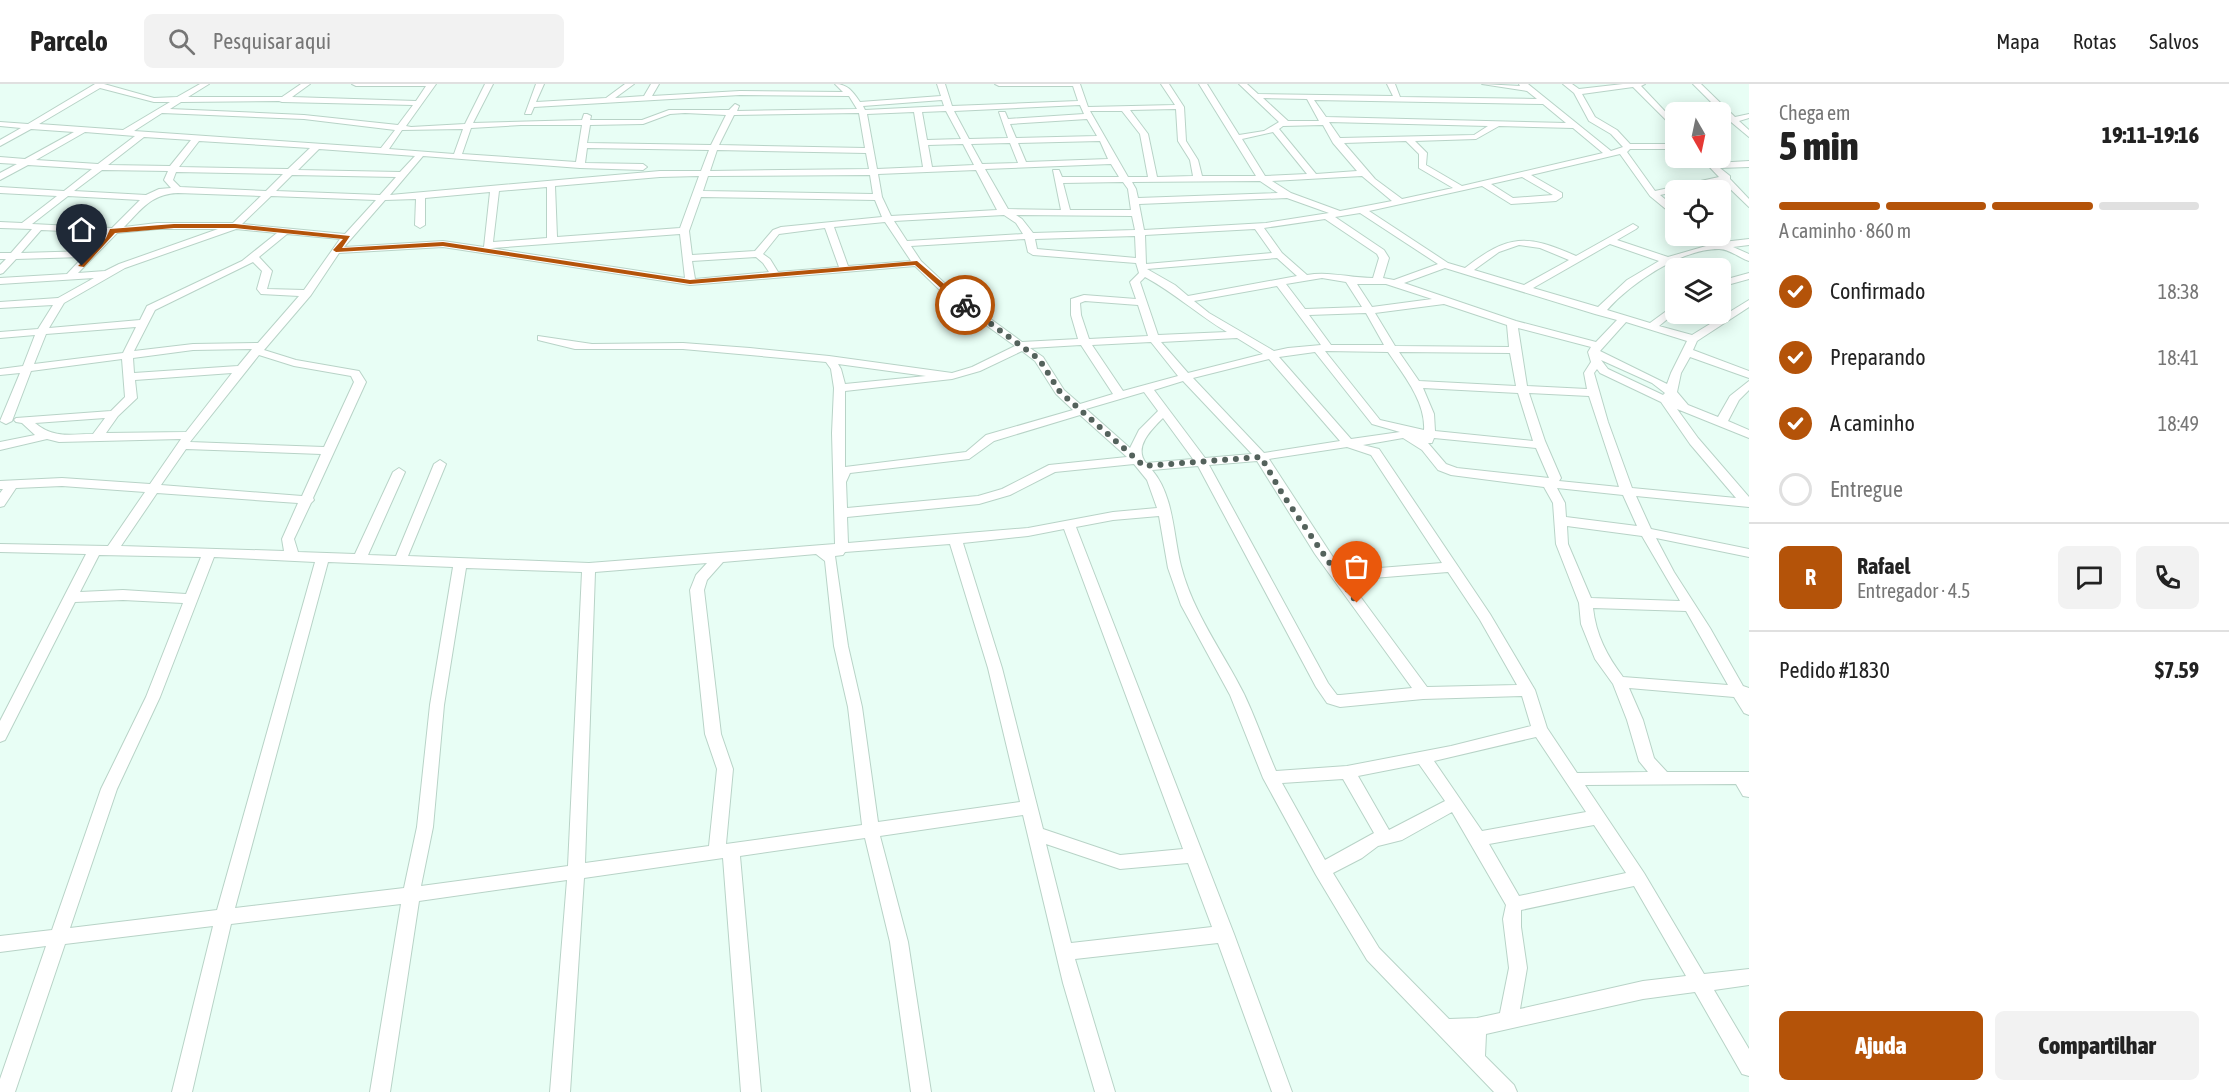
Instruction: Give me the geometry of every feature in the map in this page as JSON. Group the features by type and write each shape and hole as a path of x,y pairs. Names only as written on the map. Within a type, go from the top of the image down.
{"street":[{"path":"0,144 5,137 27,127 100,84 150,99 416,103"},
{"path":"123,134 205,84"},
{"path":"282,100 306,84"},
{"path":"356,84 432,84"},
{"path":"384,150 397,128 432,84"},
{"path":"457,156 489,84"},
{"path":"521,123 532,105 540,84"},
{"path":"604,101 630,84"},
{"path":"647,98 655,84"},
{"path":"840,84 859,105 878,197 888,219 917,263 951,295 1039,359 1060,392 1141,463 1153,479 1175,568 1188,605 1237,695 1270,778 1322,870 1373,954 1507,1092"},
{"path":"941,84 944,98 979,167 1005,212 1019,221 1029,235 1036,254 1142,267 1279,255"},
{"path":"999,84 1070,84"},
{"path":"1076,84 1086,109 1123,180 1129,184 1135,201 1142,267 1135,282 1155,341 1185,377 1261,457 1283,495 1338,576 1424,693"},
{"path":"1166,84 1180,107 1182,141 1194,160 1198,178"},
{"path":"1203,84 1262,178 1288,195 1339,213"},
{"path":"1243,84 1286,124"},
{"path":"1391,84 1398,100"},
{"path":"1486,84 1526,86 1609,154"},
{"path":"1567,84 1577,92 1592,119 1614,132 1653,194 1665,204"},
{"path":"1577,92 1637,84 1665,116"},
{"path":"1697,84 1749,135"},
{"path":"532,105 647,98 742,88 859,105 918,110 998,105 1086,109 1180,107"},
{"path":"690,282 684,231 714,147 733,113 742,88"},
{"path":"1258,96 1545,102"},
{"path":"1308,97 1336,141 1362,173 1400,202"},
{"path":"160,111 304,117 397,128 521,123 643,122 677,111 733,113 944,98"},
{"path":"580,165 587,102"},
{"path":"998,105 1023,165"},
{"path":"1006,122 1086,109"},
{"path":"1125,109 1143,134 1153,179"},
{"path":"918,110 928,169"},
{"path":"1731,120 1749,116"},
{"path":"1236,138 1266,133 1286,124 1324,121 1391,119 1496,125 1573,126"},
{"path":"1391,119 1406,139 1423,153 1422,166 1461,189"},
{"path":"0,124 651,168 680,174"},
{"path":"1336,141 1476,137 1496,125"},
{"path":"1275,129 1313,176"},
{"path":"0,177 83,130"},
{"path":"25,225 141,135"},
{"path":"162,192 174,167 198,137"},
{"path":"924,143 1103,138"},
{"path":"0,305 60,301 122,266 235,226 272,193 318,145"},
{"path":"584,145 868,151"},
{"path":"904,244 1029,235 1108,235 1258,226 1362,210 1461,189 1625,149 1665,147"},
{"path":"779,173 782,149"},
{"path":"112,550 186,440 241,369 307,293 336,250 422,153"},
{"path":"0,160 97,167 294,170 402,175"},
{"path":"69,277 147,198 162,192 178,190 381,198 680,174 872,172 1113,161"},
{"path":"1054,164 1066,213"},
{"path":"1731,166 1749,165"},
{"path":"1715,168 1749,204"},
{"path":"1058,180 1262,178 1362,173"},
{"path":"1483,183 1511,201 1560,197 1521,174"},
{"path":"1653,194 1727,178"},
{"path":"168,180 178,190"},
{"path":"551,183 552,240"},
{"path":"489,246 495,189"},
{"path":"0,190 147,198"},
{"path":"696,194 878,197"},
{"path":"1135,201 1288,195"},
{"path":"420,225 421,196"},
{"path":"1362,210 1445,265 1693,339"},
{"path":"758,254 776,232 828,225 1005,212 1138,213"},
{"path":"1326,215 1381,252 1384,258 1377,281"},
{"path":"0,225 113,231 191,225 235,226 348,237"},
{"path":"179,247 191,225"},
{"path":"828,225 845,270"},
{"path":"1258,226 1279,255 1305,278"},
{"path":"1527,288 1633,226"},
{"path":"0,271 39,227"},
{"path":"97,437 114,414 131,398 127,354 141,323 155,305 185,294 254,258 285,231"},
{"path":"472,247 684,231"},
{"path":"1467,271 1490,252 1522,241 1540,243 1575,259"},
{"path":"1610,241 1665,260"},
{"path":"1731,243 1749,242"},
{"path":"336,250 423,244 472,247 690,282 917,263"},
{"path":"1672,258 1712,246"},
{"path":"1725,246 1749,258"},
{"path":"0,256 94,254"},
{"path":"687,258 758,254 768,261 776,276"},
{"path":"254,258 268,269 269,274 262,289 265,292 307,293"},
{"path":"1599,312 1621,289 1665,261"},
{"path":"1396,283 1445,265"},
{"path":"1142,267 1238,335 1271,354 1349,444"},
{"path":"0,281 110,274"},
{"path":"1185,299 1279,281 1327,275 1396,283 1512,323 1596,354 1656,381 1668,396 1694,441 1748,503"},
{"path":"1731,281 1749,276"},
{"path":"26,304 24,296 30,279"},
{"path":"1348,279 1372,310 1424,402 1431,433 1425,447"},
{"path":"1279,281 1376,422 1410,434 1448,471 1550,486 1629,490 1748,503"},
{"path":"1121,396 1084,342 1077,324 1076,301 1084,298 1140,302"},
{"path":"60,301 42,331 3,421 114,414"},
{"path":"1300,312 1372,310 1444,301"},
{"path":"1668,396 1676,373 1693,339 1749,303"},
{"path":"1651,327 1665,316"},
{"path":"1623,319 1596,354 1589,373 1593,393 1647,532 1662,562 1744,692 1749,710"},
{"path":"0,335 141,323"},
{"path":"1512,323 1514,350 1523,390 1540,445 1555,478 1550,486"},
{"path":"840,388 952,376 976,369 1020,346 1155,341 1238,335"},
{"path":"542,338 560,346 680,346 829,359 952,376"},
{"path":"0,372 193,347 259,348 294,363 349,372 358,377 360,382 308,500 288,539 255,555"},
{"path":"839,484 845,471 853,468 969,455 990,438 1147,388 1271,354 1323,348 1514,350"},
{"path":"1687,352 1749,375"},
{"path":"829,359 836,369 840,388 841,513 830,552 841,646 855,707 871,831 898,942 921,1092"},
{"path":"129,377 241,369"},
{"path":"1414,384 1593,393"},
{"path":"1720,423 1734,398 1749,384"},
{"path":"1147,388 1202,463 1328,695 1340,701 1424,693 1528,690"},
{"path":"1668,396 1683,407 1749,434"},
{"path":"1141,463 1134,448 1136,441 1164,411"},
{"path":"25,420 33,429 46,436"},
{"path":"1376,422 1376,445 1528,690 1540,730 1638,879 1749,1067"},
{"path":"841,513 980,501 1006,492 1053,468 1141,463 1202,463 1349,444 1376,445 1410,434 1431,433 1540,445"},
{"path":"0,446 46,436 72,439 97,437 186,440 330,451"},
{"path":"400,561 440,464"},
{"path":"359,559 399,472"},
{"path":"0,503 6,484 62,482 308,500"},
{"path":"1550,486 1559,503 1562,544 1587,603 1588,624 1602,659 1619,682 1647,761 1663,778"},
{"path":"0,548 209,553 589,568 830,552 1028,532 1113,516 1163,512"},
{"path":"1562,521 1647,532 1749,553"},
{"path":"1068,524 1095,584 1116,651 1225,934 1282,1092"},
{"path":"288,539 292,556"},
{"path":"955,539 995,668 1064,952 1105,1092"},
{"path":"0,736 95,550"},
{"path":"5,1092 109,789 153,697 209,553"},
{"path":"182,1092 224,916 323,557"},
{"path":"718,559 701,578 697,590 713,734 725,769 724,851 751,1092"},
{"path":"380,1092 411,895 425,827 436,705 460,563"},
{"path":"1338,576 1452,567"},
{"path":"560,1092 576,873 589,568"},
{"path":"70,597 123,595 191,599"},
{"path":"1587,603 1690,606"},
{"path":"1619,682 1744,692"},
{"path":"1270,778 1347,772 1422,758 1540,730"},
{"path":"1422,758 1478,839 1515,904"},
{"path":"1642,778 1647,761"},
{"path":"1347,772 1384,836"},
{"path":"1574,779 1663,778 1746,782"},
{"path":"1322,870 1384,836 1396,835 1411,828 1455,803"},
{"path":"0,944 411,895 1028,808"},
{"path":"1478,839 1598,818"},
{"path":"1034,832 1120,862 1195,855"},
{"path":"1515,904 1638,879"},
{"path":"1508,1020 1518,971 1518,952 1510,915 1515,904"},
{"path":"1064,952 1225,934"},
{"path":"1445,1028 1477,1027 1643,990 1749,977"},
{"path":"1475,1059 1477,1027"}],"way so far":[{"path":"965,305 1039,359 1048,369 1060,392 1144,466 1261,457 1283,495 1357,603"}],"route":[{"path":"82,266 109,239 113,231 191,225 235,226 348,237 336,250 443,244 690,282 917,263 965,305"}]}
